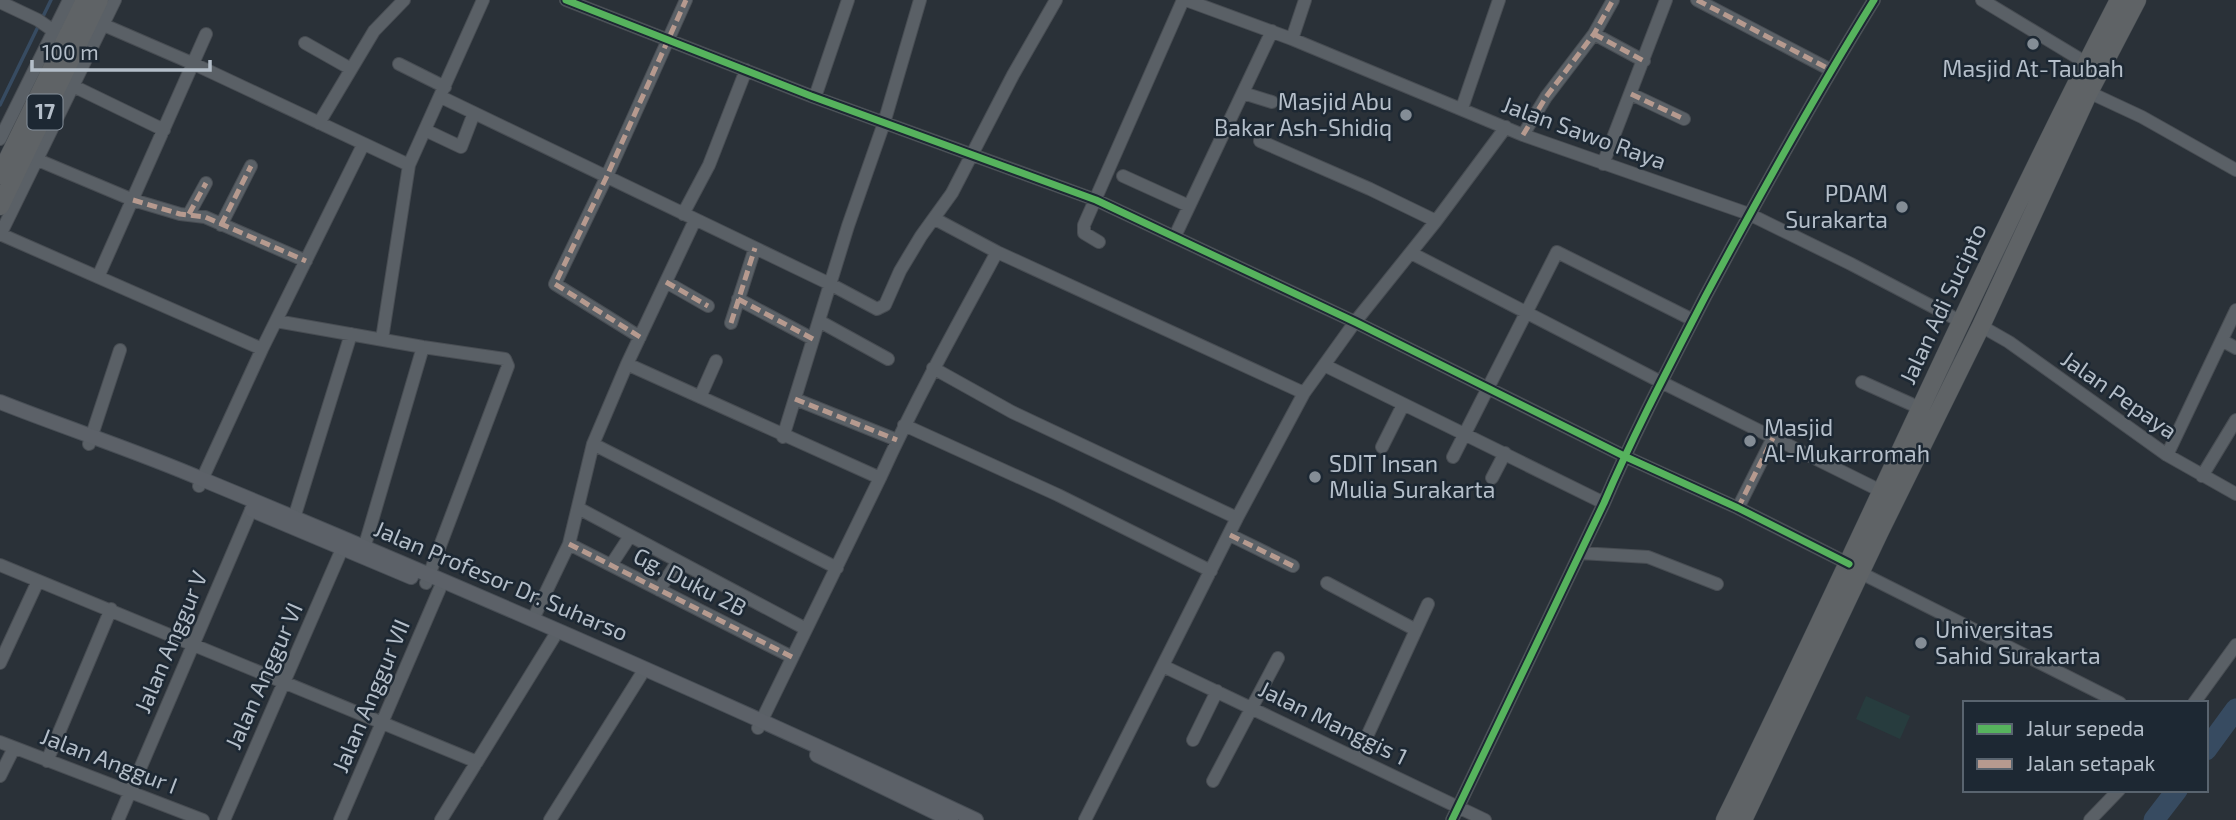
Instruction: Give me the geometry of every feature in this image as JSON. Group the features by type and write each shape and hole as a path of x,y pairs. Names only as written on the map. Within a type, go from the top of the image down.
{"highway":[{"name":"17","path":"0,175 56,33 99,0"},
{"name":"Jalan Adi Sucipto","path":"1725,820 1981,326 2093,67 2119,0"},
{"name":"Jalan Adi Sucipto","path":"2093,67 2137,0"},
{"name":"17","path":"0,206 31,157 66,83 85,11"},
{"name":"Jalan Adi Sucipto","path":"1743,820 1855,569 1883,492 1960,321 2023,188 2082,89"}],"main road":[{"name":"Jalan Profesor Dr. Suharso","path":"0,402 294,518 363,553 555,633 976,820"},
{"name":"Jalan Profesor Dr. Suharso","path":"0,409 90,439"},
{"name":"Jalan Profesor Dr. Suharso","path":"201,483 251,510 342,550 363,553"},
{"name":"Jalan Profesor Dr. Suharso","path":"427,578 440,588 531,623"},
{"name":"Jalan Profesor Dr. Suharso","path":"555,633 641,675 760,724 951,820"}],"street":[{"path":"85,11 115,0"},
{"path":"319,123 374,31 404,0"},
{"path":"382,340 409,165 483,0"},
{"path":"566,0 815,97 1096,200 1355,322 1624,456 1738,508 2116,701"},
{"path":"640,337 555,284 606,178 685,0"},
{"path":"815,97 848,0"},
{"path":"783,437 884,122 919,0"},
{"path":"399,64 474,113 877,309 885,305 907,259 952,193 1013,75 1056,0"},
{"path":"1099,242 1083,230 1184,0"},
{"name":"Jalan Sawo Raya","path":"1184,0 1293,38 1523,135 1749,214 1960,321"},
{"path":"1293,38 1305,0"},
{"path":"1462,108 1499,0"},
{"path":"1523,135 1546,97 1594,34 1613,0"},
{"path":"1603,163 1632,94 1666,0"},
{"path":"1697,0 1831,70"},
{"path":"1452,820 1661,382 1749,214 1874,0"},
{"path":"1982,0 2093,67"},
{"path":"0,2 38,20 56,33 0,139"},
{"path":"85,11 409,165"},
{"path":"1175,236 1272,31"},
{"path":"98,277 206,34"},
{"path":"1594,34 1644,61"},
{"path":"305,43 351,69"},
{"path":"683,214 709,165 746,70"},
{"path":"66,83 164,130"},
{"path":"2082,89 2142,117 2236,170"},
{"path":"1243,93 1272,102"},
{"path":"1632,94 1684,119"},
{"path":"425,130 461,146 474,113"},
{"path":"1085,820 1237,518 1304,393 1355,322 1436,221 1506,127"},
{"path":"1260,141 1436,221"},
{"path":"201,483 262,349 363,145"},
{"path":"262,349 0,234 31,157 133,200 180,214 201,215 306,261"},
{"path":"221,225 251,166"},
{"path":"1123,176 1189,206"},
{"path":"189,214 206,183"},
{"path":"935,219 997,252 1304,393"},
{"path":"531,623 569,544 593,444 627,364 695,220"},
{"path":"731,323 755,248"},
{"path":"760,724 904,425 997,252"},
{"path":"1453,457 1556,252 1693,320"},
{"path":"1411,253 1661,382 1883,492"},
{"path":"666,282 708,306"},
{"path":"738,299 813,339"},
{"path":"2166,455 2236,310"},
{"path":"276,321 505,359 508,366 427,578"},
{"path":"818,321 888,359"},
{"name":"Jalan Pepaya","path":"1981,326 2009,342 2166,455 2236,494"},
{"path":"294,518 351,334"},
{"path":"2223,341 2236,348"},
{"path":"363,553 423,347"},
{"path":"90,439 120,350"},
{"path":"700,397 716,361"},
{"path":"627,364 783,437 880,478"},
{"path":"1324,365 1604,503"},
{"path":"933,368 1012,412 1237,518"},
{"path":"1862,382 1911,404"},
{"path":"795,400 897,440"},
{"path":"1382,447 1403,404"},
{"path":"2202,476 2236,420"},
{"path":"904,425 1058,495 1211,571"},
{"path":"1738,508 1773,438"},
{"path":"593,444 837,568"},
{"path":"1492,478 1505,453"},
{"path":"578,508 806,629"},
{"name":"Jalan Anggur V","path":"118,820 251,510"},
{"path":"1230,535 1293,566"},
{"path":"611,565 630,536"},
{"name":"Gg. Duku 2B","path":"569,544 792,657"},
{"name":"Jalan Anggur VI","path":"224,820 342,550"},
{"path":"1580,553 1648,558 1717,584"},
{"path":"659,590 678,561"},
{"path":"0,565 478,762"},
{"path":"0,663 38,581"},
{"path":"1327,583 1416,630"},
{"name":"Jalan Anggur VII","path":"340,820 440,588"},
{"path":"1357,758 1428,604"},
{"path":"47,761 111,609"},
{"path":"444,819 555,633"},
{"path":"2195,701 2236,645"},
{"path":"1213,781 1278,657"},
{"name":"Jalan Manggis 1","path":"1163,666 1485,820"},
{"path":"550,820 641,675"},
{"path":"1194,740 1217,691"},
{"name":"Jalan Anggur I","path":"0,742 203,820"},
{"path":"0,776 15,748"},
{"path":"2090,820 2117,792"}],"green space":[{"path":"1866,696 1910,716 1900,739 1856,719"}],"waterway":[{"path":"0,105 51,0"},
{"path":"2208,747 2236,709"},
{"path":"2154,820 2175,792"}],"marked path":[{"path":"640,337 555,284 686,0"},
{"path":"1523,135 1546,97 1594,34 1613,0"},
{"path":"1697,0 1831,70"},
{"path":"1594,34 1644,61"},
{"path":"1631,94 1684,119"},
{"path":"221,225 251,166"},
{"path":"189,214 206,183"},
{"path":"133,200 180,214 205,217 306,261"},
{"path":"731,323 755,248"},
{"path":"666,282 708,306"},
{"path":"738,299 813,339"},
{"path":"795,399 897,440"},
{"path":"1738,508 1773,438"},
{"path":"1230,535 1293,566"},
{"path":"569,544 792,657"}],"cycle path":[{"path":"566,0 811,96 1096,200 1355,322 1849,564"},
{"path":"1452,820 1679,348 1787,147 1874,0"}],"place":[{"name":"Masjid At-Taubah","path":"2033,44"},
{"name":"Masjid Abu Bakar Ash-Shidiq","path":"1406,115"},
{"name":"PDAM Surakarta","path":"1902,207"},
{"name":"Masjid Al-Mukarromah","path":"1750,441"},
{"name":"SDIT Insan Mulia Surakarta","path":"1315,477"},
{"name":"Universitas Sahid Surakarta","path":"1921,643"}]}
